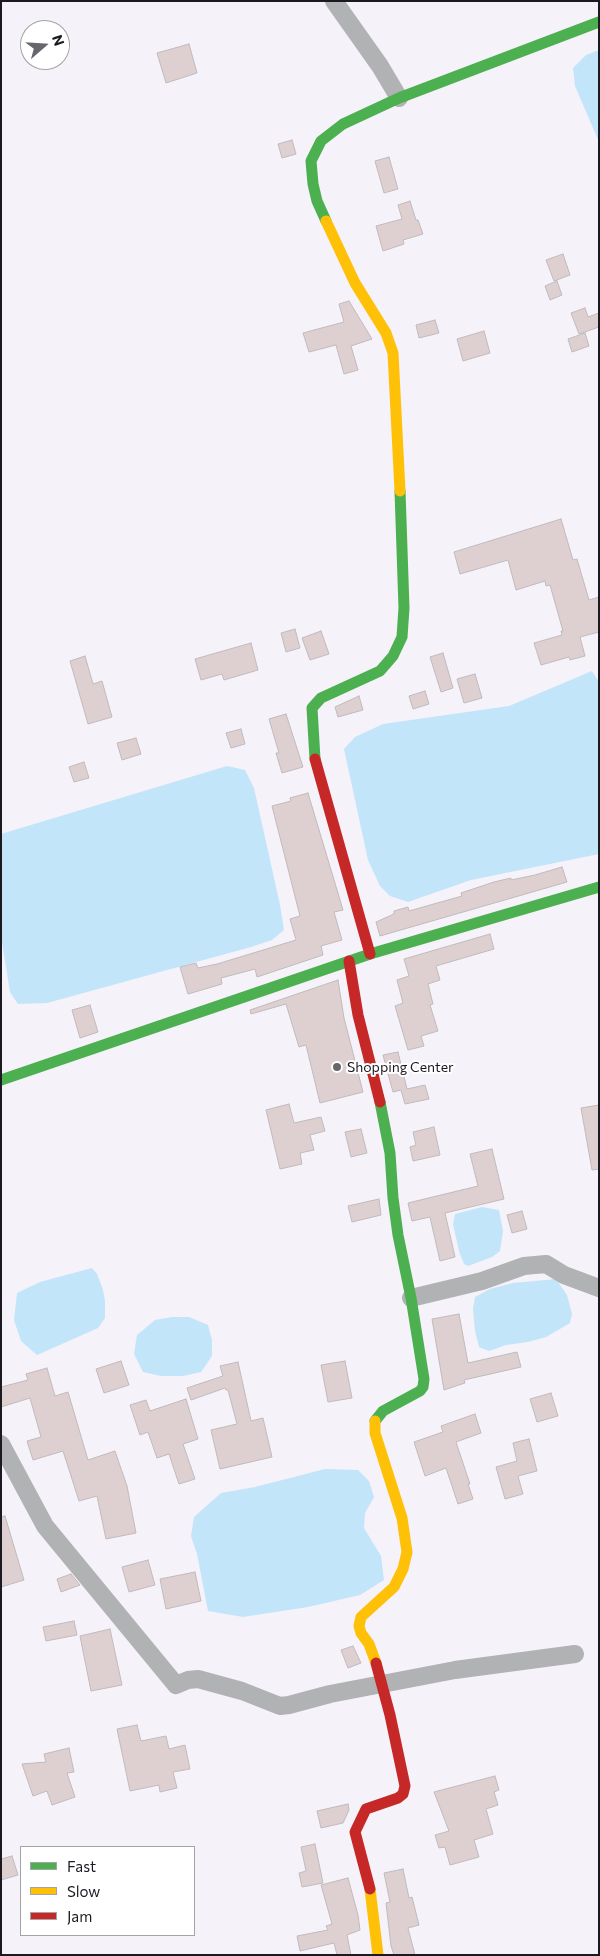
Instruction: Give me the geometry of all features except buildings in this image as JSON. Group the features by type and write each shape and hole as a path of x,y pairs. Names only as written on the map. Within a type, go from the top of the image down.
{"street":[{"path":"334,1 380,66 399,98"},
{"path":"370,954 315,758 312,708 321,698 380,672 393,656 402,637 404,608 396,390 393,353 386,333 355,283 317,202 311,161 318,145 332,130 399,98 599,22"},
{"path":"1,1080 370,954 599,887"},
{"path":"349,961 358,1015 379,1097 390,1153 398,1235 411,1298 424,1379 423,1388 400,1403 383,1411 375,1421 375,1433 402,1518 407,1552 403,1569 394,1587 361,1617 359,1626 361,1633 370,1644 382,1684 405,1786 403,1794 398,1798 366,1809 360,1818 355,1832 369,1883 378,1955"},
{"path":"411,1298 482,1281 524,1266 546,1264 564,1275 599,1288"},
{"path":"1,1444 45,1526 175,1685 188,1680 198,1679 242,1691 280,1706 456,1670 575,1654"}],"water":[{"path":"599,50 599,142 575,86 573,68 586,55"},
{"path":"592,671 599,682 599,854 471,880 408,902 390,896 380,886 368,860 344,749 355,737 383,724 509,706"},
{"path":"227,766 245,770 254,788 284,930 272,940 251,947 47,1003 18,1004 10,992 1,936 1,834"},
{"path":"482,1207 499,1210 503,1231 500,1251 492,1257 468,1266 464,1264 459,1251 453,1224 455,1214"},
{"path":"92,1268 97,1274 103,1290 105,1318 98,1328 37,1355 21,1341 14,1320 17,1293 40,1282"},
{"path":"556,1279 567,1295 572,1314 570,1323 546,1337 528,1342 506,1345 489,1351 479,1347 473,1309 475,1297 490,1289 513,1283"},
{"path":"189,1317 208,1325 212,1340 212,1356 201,1372 183,1376 161,1376 143,1372 134,1354 137,1335 155,1320"},
{"path":"325,1469 358,1470 369,1481 374,1497 365,1513 364,1528 381,1556 384,1580 360,1595 308,1607 243,1617 208,1611 197,1554 191,1536 194,1517 221,1493 255,1487"}],"traffic: fast":[{"path":"326,221 317,201 311,161 321,141 343,124 399,98 599,22"},
{"path":"315,759 312,708 321,698 380,671 393,656 402,637 404,608 400,491"},
{"path":"1,1080 370,954 599,887"},
{"path":"375,1421 383,1411 420,1391 423,1387 424,1379 411,1298 398,1235 390,1153 380,1102"}],"traffic: slow":[{"path":"326,221 355,283 386,333 393,353 400,491"},
{"path":"375,1421 375,1433 402,1518 407,1552 403,1569 394,1587 361,1617 359,1626 361,1633 369,1644 376,1663"},
{"path":"370,1889 378,1955"}],"traffic: jam":[{"path":"315,759 370,954"},
{"path":"349,961 358,1015 380,1102"},
{"path":"370,1889 355,1832 366,1809 398,1798 403,1794 405,1786 390,1715 376,1663"}],"place":[{"name":"Shopping Center","path":"337,1067"}]}
